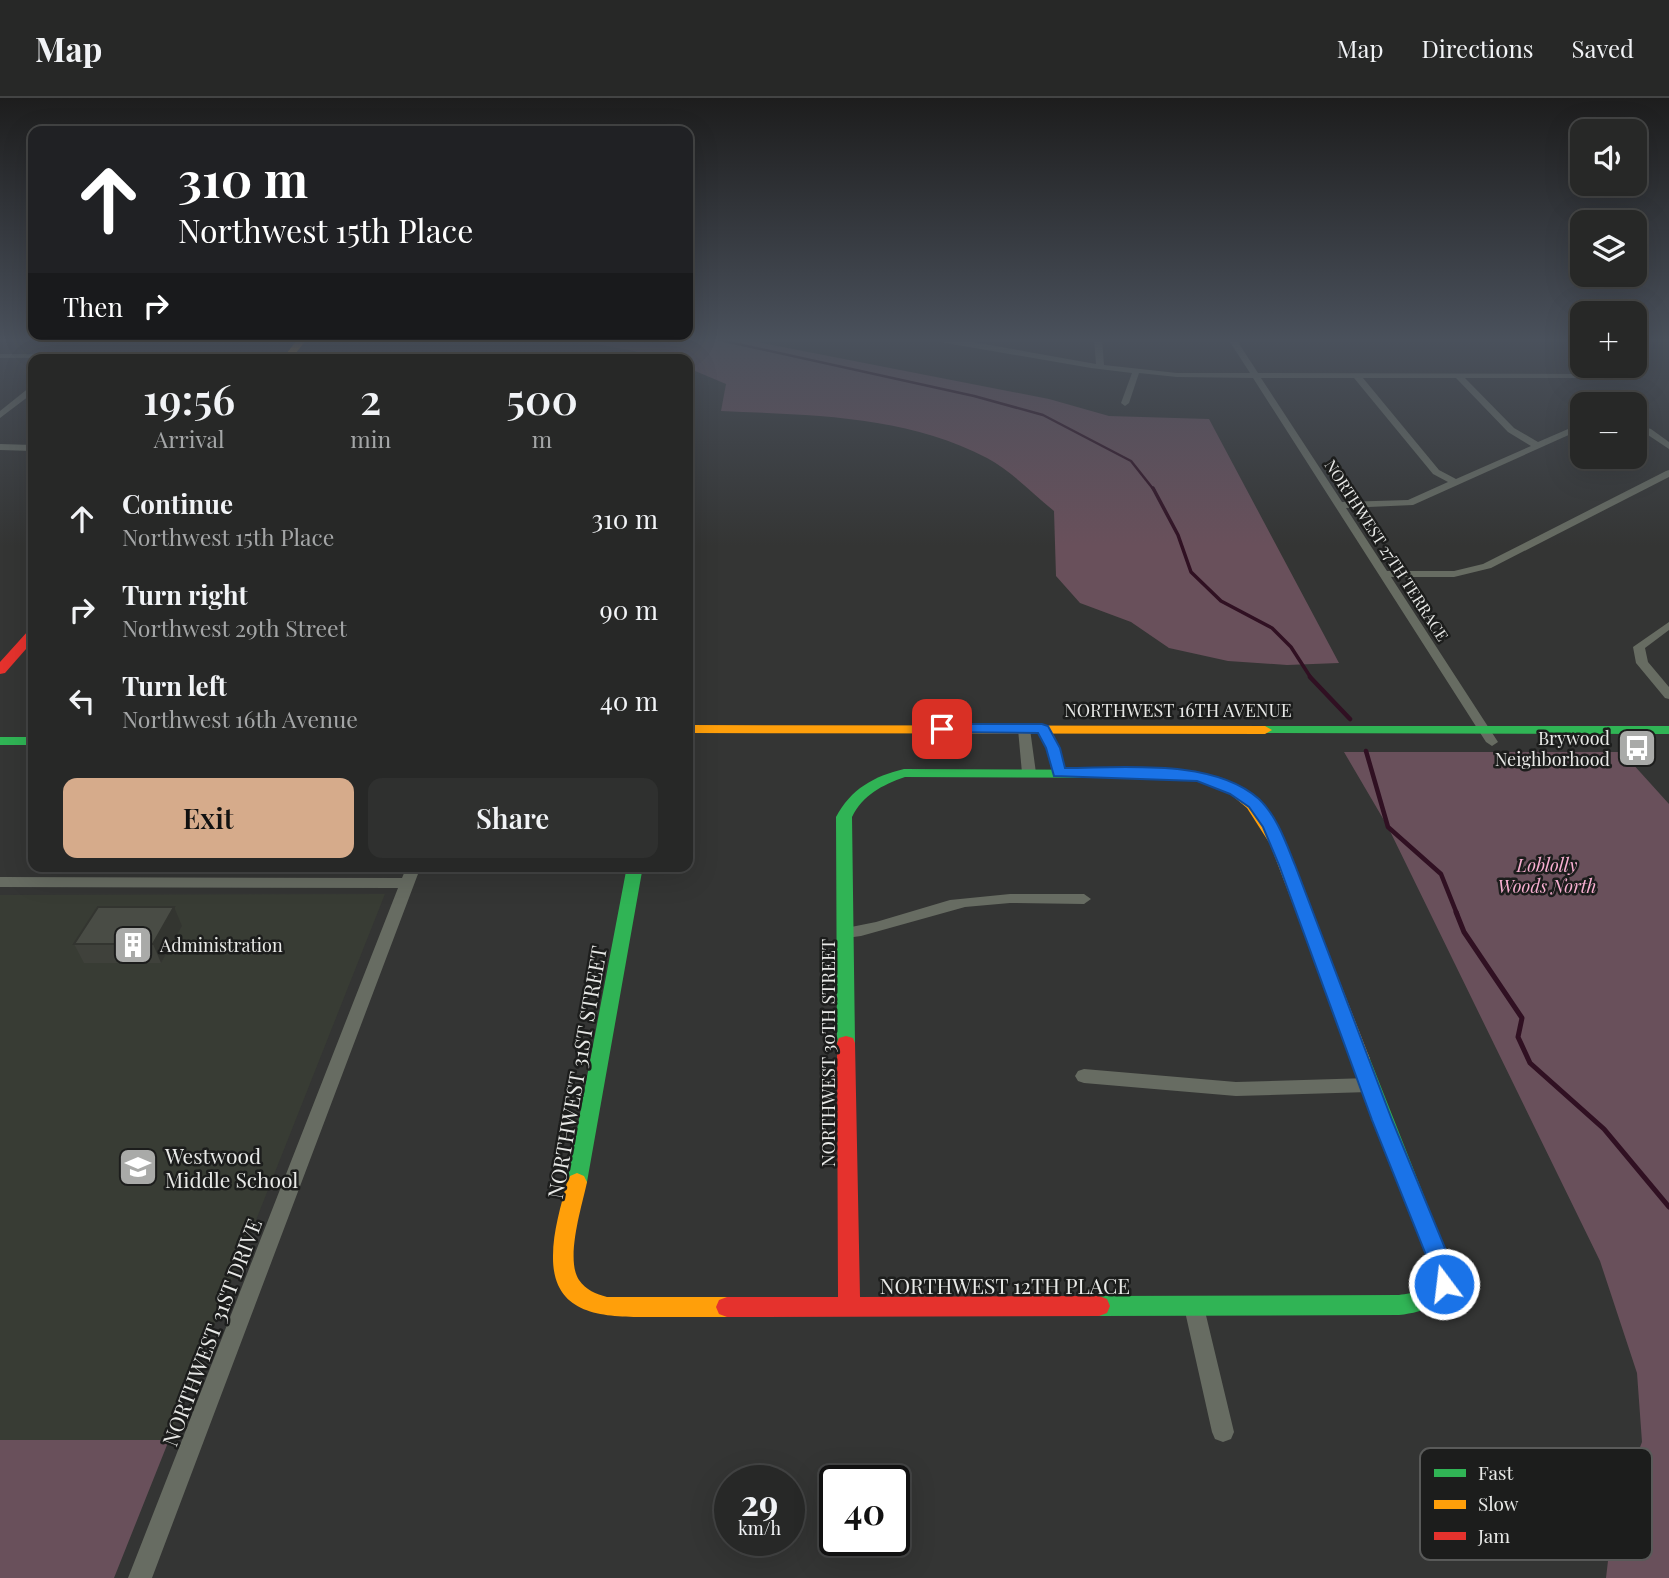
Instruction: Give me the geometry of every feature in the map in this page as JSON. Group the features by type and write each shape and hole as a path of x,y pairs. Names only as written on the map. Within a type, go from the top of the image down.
{"street":[{"name":"NORTHWEST 27TH TERRACE","path":"1277,408 1488,736"},
{"path":"1383,408 1436,472 1457,483"},
{"path":"1489,408 1511,430 1538,446"},
{"path":"1339,505 1410,503 1570,431"},
{"path":"1647,431 1669,446"},
{"path":"0,447 28,448"},
{"path":"1384,574 1454,574 1487,566 1597,512 1669,472"},
{"path":"1669,625 1639,647 1642,663 1669,695"},
{"path":"0,670 28,639"},
{"path":"0,729 28,728"},
{"name":"NORTHWEST 16TH AVENUE","path":"693,729 1025,735 1488,736 1669,742"},
{"name":"NORTHWEST 16TH AVENUE","path":"1488,736 1669,730"},
{"path":"1025,735 1024,748 1029,773 1177,774 1220,783 1254,803 1271,826 1369,1085 1236,1089 1084,1076"},
{"name":"NORTHWEST 16TH AVENUE","path":"693,741 1025,735"},
{"path":"1046,735 1059,773"},
{"path":"0,741 28,741"},
{"name":"NORTHWEST 30TH STREET","path":"849,1306 844,817 850,802 872,783 904,772 1029,773"},
{"name":"NORTHWEST 31ST STREET","path":"567,1284 562,1266 634,872"},
{"path":"0,883 410,875"},
{"name":"NORTHWEST 31ST DRIVE","path":"140,1578 410,875"},
{"path":"846,933 873,930 922,911 967,902 1084,899"},
{"name":"NORTHWEST 12TH PLACE","path":"567,1284 576,1297 589,1305 607,1307 1194,1307 1399,1305 1420,1302 1436,1295 1444,1284 1439,1260 1369,1085"},
{"path":"1194,1307 1223,1432"}],"shaded area":[{"name":"Westwood Middle School","path":"385,894 169,1440 0,1440 0,895"}],"green space":[{"path":"722,408 1081,408 1109,416 1209,419 1339,663 1287,665 1228,661 1169,648 1131,622 1080,603 1056,576 1054,511 996,463 956,444 890,425 857,420 721,411"},
{"name":"Loblolly Woods North","path":"1344,752 1622,752 1669,804 1669,1578 1606,1578 1608,1560 1652,1560 1652,1448 1640,1448 1642,1442 1637,1373 1600,1261 1388,827"},
{"path":"0,1440 169,1440 114,1578 0,1578"}],"building":[{"path":"98,907 174,907 153,944 74,944"}],"waterway":[{"path":"1018,408 1043,415 1131,461 1154,490"},
{"path":"1153,488 1178,535 1191,572 1221,601 1272,628 1291,647 1311,678"},
{"path":"1310,677 1350,719"},
{"path":"1366,751 1388,827 1441,874 1457,914"},
{"path":"1456,912 1464,932 1522,1018 1518,1037 1530,1063 1604,1129 1669,1207"}],"traffic: fast":[{"path":"1265,730 1669,730"},
{"path":"0,741 28,741"},
{"path":"846,1043 844,817 855,800 868,788 904,773 1177,774 1200,777 1231,788"},
{"path":"577,1182 634,872"},
{"path":"1099,1306 1399,1305 1414,1303 1434,1295 1445,1277 1361,1059"}],"traffic: slow":[{"path":"693,729 1265,730"},
{"path":"1231,788 1253,805 1278,844 1361,1059"},
{"path":"577,1182 565,1239 564,1258 566,1275 572,1290 586,1301 607,1307 727,1307"}],"traffic: jam":[{"path":"0,670 28,639"},
{"path":"846,1043 849,1306"},
{"path":"727,1307 1099,1306"}],"place":[{"name":"Brywood Neighborhood","path":"1637,748"},
{"name":"Administration","path":"133,945"},
{"name":"Westwood Middle School","path":"138,1167"}],"route":[{"path":"942,729 1042,729 1053,748 1059,773 1136,772 1199,776 1236,790 1254,803 1271,826 1287,865 1382,1120 1439,1260 1445,1277 1444,1284"}]}
